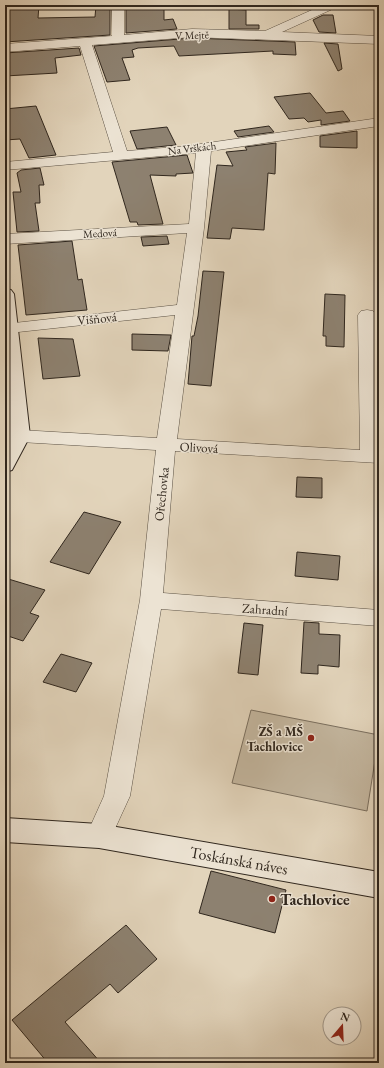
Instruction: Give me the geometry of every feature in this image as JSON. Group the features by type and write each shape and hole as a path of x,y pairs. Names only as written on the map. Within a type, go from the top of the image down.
{"main road":[{"path":"5,294 9,328 8,350 20,436 5,464"},
{"name":"Toskánská náves","path":"5,830 99,836 379,885"}],"street":[{"path":"118,5 118,38"},
{"path":"266,35 333,5"},
{"name":"V Mejtě","path":"5,48 118,38 192,34 266,35 379,40"},
{"path":"85,42 121,155"},
{"name":"Na Vrškách","path":"5,166 204,147 379,122"},
{"name":"Ořechovka","path":"99,836 117,796 151,600 166,445 196,228 204,147"},
{"name":"Medová","path":"5,239 196,228"},
{"name":"Višňová","path":"9,328 185,309"},
{"path":"367,315 375,457"},
{"name":"Olivová","path":"20,436 375,457"},
{"name":"Zahradní","path":"151,600 379,618"}],"shaded area":[{"name":"ZŠ a MŠ Tachlovice","path":"251,710 379,735 367,811 232,783"}],"building":[{"path":"5,5 39,5 38,18 95,17 96,5 110,5 110,35 5,42"},
{"path":"126,5 164,5 164,20 173,19 177,29 126,33"},
{"path":"229,9 246,10 246,25 259,25 259,29 229,29"},
{"path":"323,15 333,15 336,33 319,32 313,20"},
{"path":"192,38 295,42 296,55 273,54 273,51 179,56 174,46 138,48 132,50 134,57 122,58 130,80 107,82 94,46"},
{"path":"324,43 338,44 342,69 338,71"},
{"path":"79,48 81,55 55,58 57,73 5,76 5,53"},
{"path":"310,93 326,113 343,111 350,121 321,125 321,120 308,122 304,118 289,119 274,97"},
{"path":"36,106 56,155 29,158 20,139 5,140 5,109"},
{"path":"269,126 274,132 238,137 234,131"},
{"path":"167,127 176,145 137,149 130,131"},
{"path":"357,131 357,148 320,147 320,136"},
{"path":"276,143 275,174 268,173 264,230 232,228 230,239 207,238 217,165 233,166 226,152 247,150 245,147"},
{"path":"187,155 193,173 176,174 176,176 150,175 163,224 138,225 137,222 130,222 112,162"},
{"path":"40,168 44,185 39,185 40,203 35,203 39,231 17,232 13,192 21,192 17,173 21,170"},
{"path":"167,236 169,244 143,246 141,237"},
{"path":"72,241 78,280 82,279 87,310 26,315 18,245"},
{"path":"203,271 224,272 211,386 188,384 192,336 194,336 198,316"},
{"path":"325,294 345,295 344,347 326,346 326,336 323,336"},
{"path":"132,334 171,335 168,351 132,350"},
{"path":"38,338 73,339 80,376 43,379"},
{"path":"297,477 322,478 322,498 296,497"},
{"path":"84,512 121,522 89,574 50,562"},
{"path":"297,552 340,556 338,580 295,576"},
{"path":"5,578 45,590 30,613 39,616 23,641 5,635"},
{"path":"304,622 319,623 319,634 340,635 339,667 318,665 318,674 301,673"},
{"path":"244,623 263,625 258,675 238,673"},
{"path":"61,654 92,663 76,692 43,682"},
{"path":"211,871 286,890 275,933 199,913"},
{"path":"126,925 157,959 118,993 110,984 65,1022 101,1063 48,1063 12,1020"}],"place":[{"name":"ZŠ a MŠ Tachlovice","path":"311,738"},
{"name":"Tachlovice","path":"272,899"}]}
